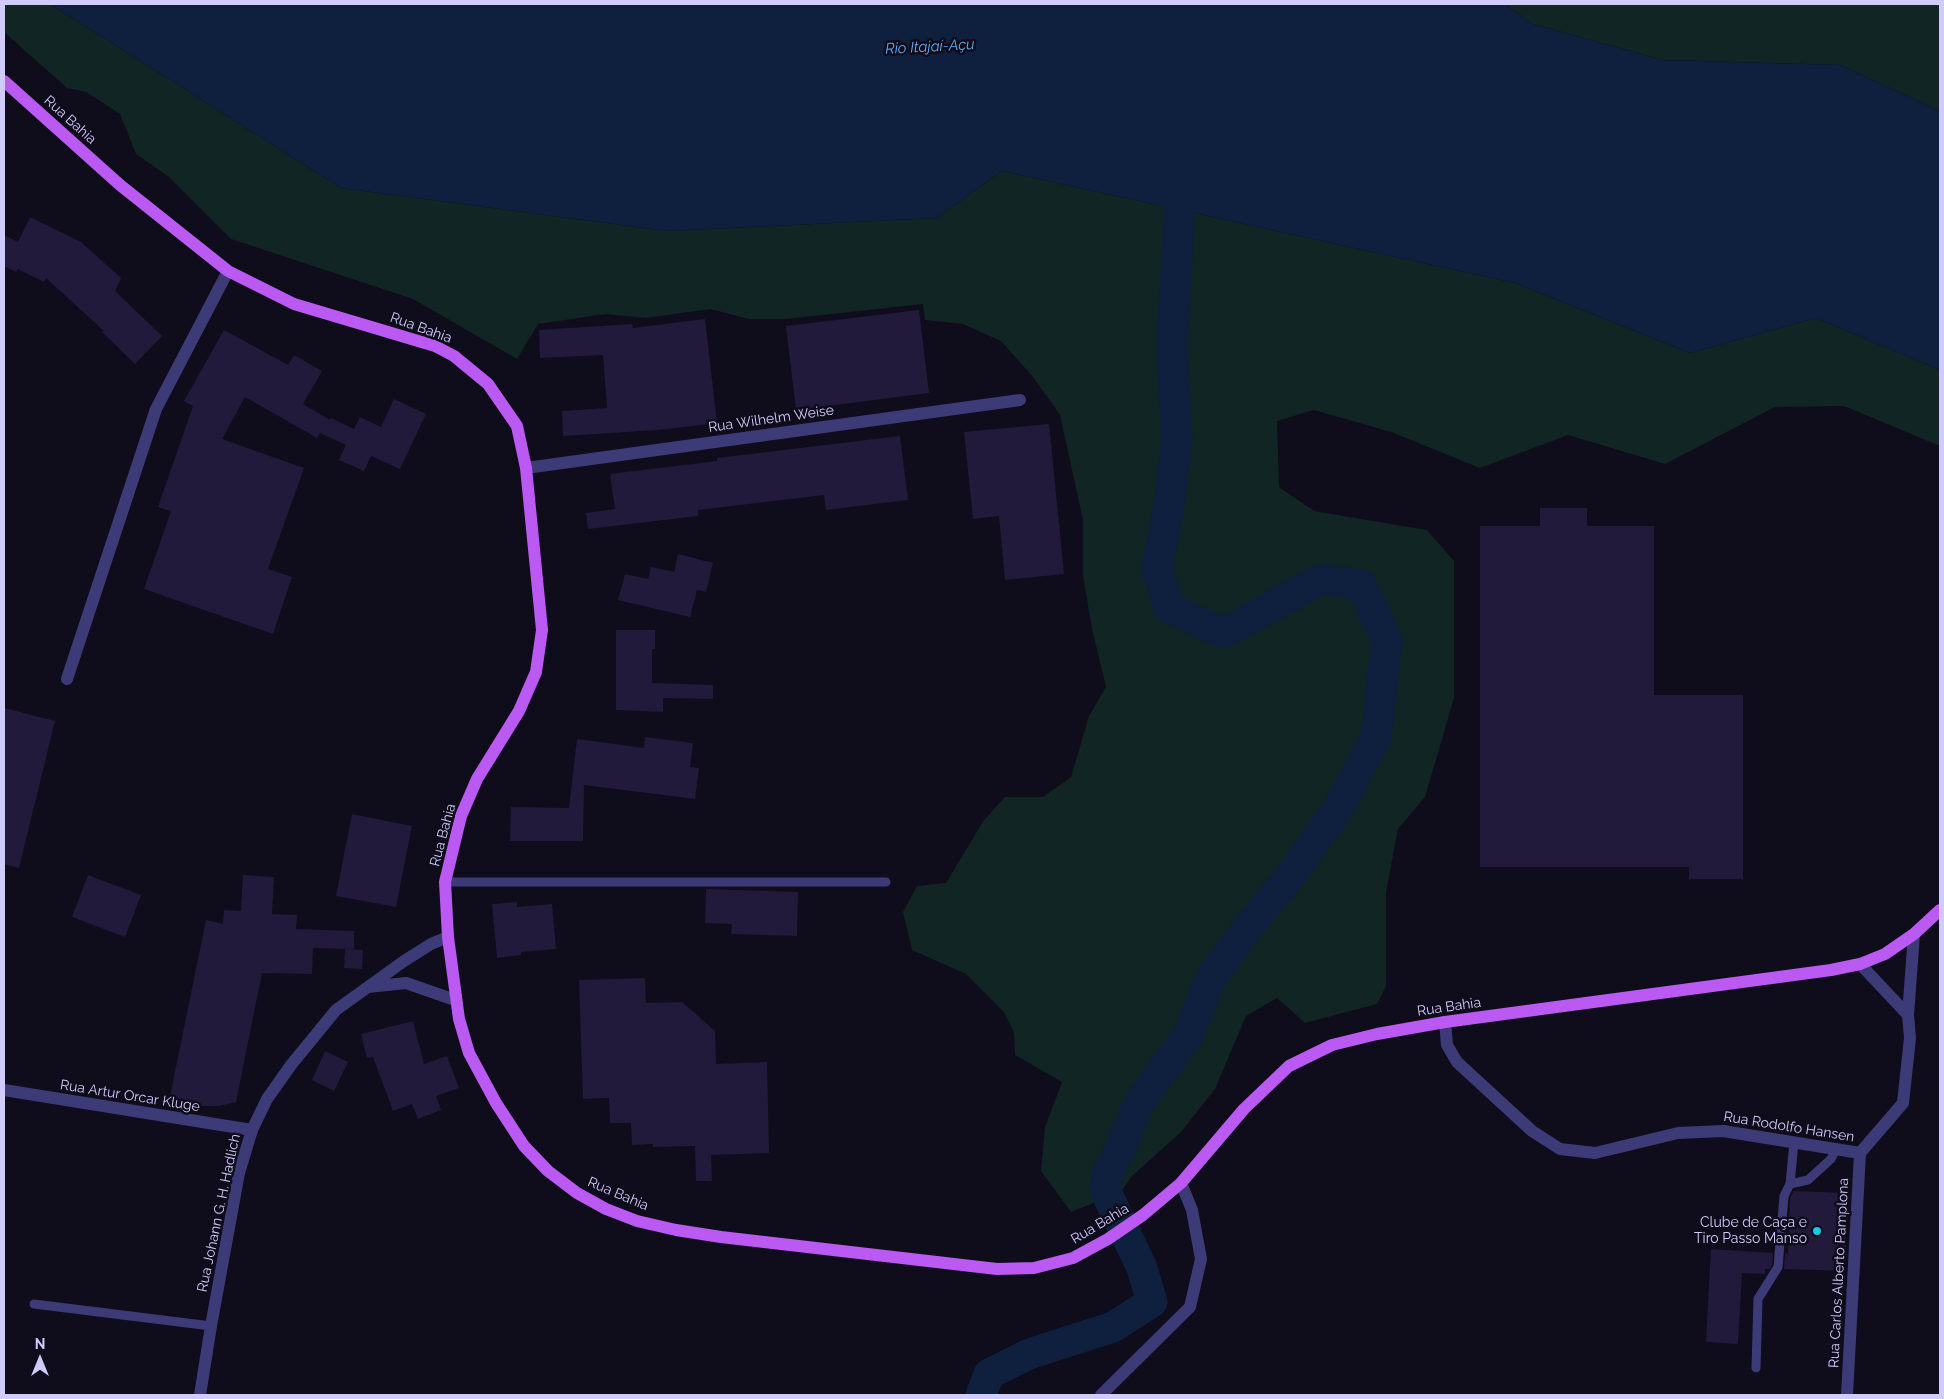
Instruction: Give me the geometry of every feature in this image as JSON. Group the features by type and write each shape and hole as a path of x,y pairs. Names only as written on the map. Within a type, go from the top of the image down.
{"main road":[{"name":"Rua Bahia","path":"4,81 120,185 228,271 294,304 435,346 454,356 488,384 517,426 526,468 542,630 536,672 519,711 473,789 461,816 445,882 448,938 455,1000 470,1053 496,1103 524,1146 548,1170 577,1193 606,1208 637,1221 676,1230 721,1237 997,1268 1034,1268 1073,1258 1143,1215 1181,1183 1244,1109 1289,1066 1332,1045 1377,1034 1445,1022 1831,970 1860,964 1885,954 1914,934 1940,910"}],"street":[{"path":"67,679 156,409 228,271"},
{"name":"Rua Wilhelm Weise","path":"526,468 1020,400"},
{"name":"Rua Rodolfo Hansen","path":"1445,1022 1448,1045 1457,1062 1532,1131 1560,1149 1595,1153 1678,1133 1724,1131 1860,1153 1903,1104 1910,1038 1908,1016 1914,934"},
{"name":"Rua Johann G. H. Hadlich","path":"200,1395 239,1174 252,1130 267,1099 291,1065 336,1010 404,961 431,944 448,938"},
{"path":"404,961 403,973 406,983"},
{"path":"1860,964 1908,1016"},
{"name":"Rua Johann G. H. Hadlich","path":"366,988 406,983 455,1000"},
{"name":"Rua Artur Orcar Kluge","path":"4,1090 252,1130"},
{"name":"Rua Carlos Alberto Pamplona","path":"1847,1395 1860,1153"},
{"path":"1101,1395 1190,1306 1201,1259 1192,1210 1181,1183"}],"lane":[{"path":"445,882 886,882"},
{"path":"1756,1368 1758,1300 1778,1267 1784,1196 1790,1184 1794,1142"},
{"path":"1790,1184 1808,1180 1831,1159 1836,1149"},
{"path":"34,1304 211,1326"}],"green space":[{"path":"4,4 50,4 341,188 667,231 937,218 1002,171 1515,283 1690,353 1816,318 1940,370 1940,446 1844,406 1775,407 1665,464 1568,435 1480,468 1391,432 1314,410 1277,421 1279,487 1314,511 1427,530 1454,561 1454,698 1425,797 1398,829 1386,892 1386,986 1377,1004 1305,1023 1277,998 1246,1016 1215,1089 1181,1132 1132,1176 1121,1192 1071,1212 1041,1171 1045,1127 1062,1082 1015,1055 1014,1032 1004,1012 966,974 912,950 903,912 917,886 946,883 984,820 1005,797 1043,797 1071,777 1089,716 1106,687 1092,629 1083,576 1083,520 1060,415 1033,377 1001,341 963,324 925,320 923,304 786,319 749,319 710,309 646,318 605,314 538,324 517,359 413,299 231,239 169,177 136,154 120,114 86,92 67,88 4,32"},
{"path":"1504,4 1940,4 1940,111 1840,65 1663,60 1533,24"}],"water":[{"name":"Rio Itajaí-Açu","path":"50,4 1504,4 1533,24 1663,60 1840,65 1940,111 1940,370 1816,318 1690,353 1515,283 1002,171 937,218 667,231 341,188"}],"building":[{"path":"30,217 81,242 121,278 115,291 162,336 135,364 102,332 104,331 46,278 44,282 18,269 16,272 4,266 4,235 18,242"},
{"path":"919,310 929,393 796,410 786,326"},
{"path":"705,319 717,423 659,430 563,436 562,411 607,408 603,355 540,358 539,330 632,324 633,328"},
{"path":"224,330 288,365 294,355 322,371 303,404 330,420 331,418 354,429 360,417 381,427 394,399 426,414 400,469 371,456 364,471 339,460 346,445 320,433 317,438 245,397 222,439 304,468 268,569 292,577 273,634 144,589 171,511 158,507 193,406 184,401"},
{"path":"1049,424 1064,574 1005,580 999,516 973,519 964,432"},
{"path":"900,436 908,500 826,510 824,495 698,510 698,516 588,529 586,513 615,509 610,474 717,461 717,458"},
{"path":"1540,508 1587,508 1587,526 1654,526 1654,695 1743,695 1743,879 1689,879 1689,867 1480,867 1480,526 1540,526"},
{"path":"678,554 713,563 706,592 697,590 690,617 618,600 625,574 648,579 651,567 674,572"},
{"path":"616,630 655,630 655,649 652,649 652,683 713,685 713,699 663,698 663,712 616,710"},
{"path":"4,708 55,721 19,868 4,864"},
{"path":"645,737 693,743 690,767 699,768 695,799 584,785 583,841 510,841 511,807 569,808 577,739 644,748"},
{"path":"352,814 412,826 396,907 336,896"},
{"path":"88,875 141,895 125,937 72,917"},
{"path":"243,875 274,877 272,914 297,915 296,929 354,931 354,949 313,948 312,974 262,973 236,1102 219,1106 195,1106 169,1101 206,920 223,924 224,910 241,911"},
{"path":"706,889 798,892 797,936 731,934 732,924 705,923"},
{"path":"517,902 517,907 552,904 556,949 521,952 521,955 497,958 492,904"},
{"path":"345,949 363,950 362,969 344,968"},
{"path":"645,978 646,1003 682,1002 715,1031 716,1064 767,1062 769,1153 711,1155 712,1181 696,1181 695,1146 653,1147 653,1144 632,1145 631,1123 610,1123 609,1098 583,1099 579,980"},
{"path":"413,1021 424,1064 447,1056 459,1088 436,1096 441,1110 418,1119 412,1104 393,1111 373,1057 367,1058 361,1034"},
{"path":"325,1051 348,1062 334,1091 312,1080"},
{"name":"Clube de Caça e Tiro Passo Manso","path":"1794,1191 1847,1193 1845,1271 1784,1269 1785,1253 1788,1254 1790,1198"},
{"path":"1711,1249 1773,1253 1772,1265 1770,1269 1765,1269 1765,1274 1742,1273 1738,1344 1706,1342"}],"waterway":[{"path":"981,1395 989,1374 1029,1354 1113,1327 1152,1302 1142,1268 1105,1190 1106,1177 1122,1145 1139,1103 1189,1034 1211,978 1252,922 1292,874 1336,812 1376,738 1387,640 1361,585 1322,579 1223,633 1169,608 1157,569 1168,511 1177,439 1172,345 1179,223 1180,167"}],"place":[{"name":"Clube de Caça e Tiro Passo Manso","path":"1817,1231"}]}
